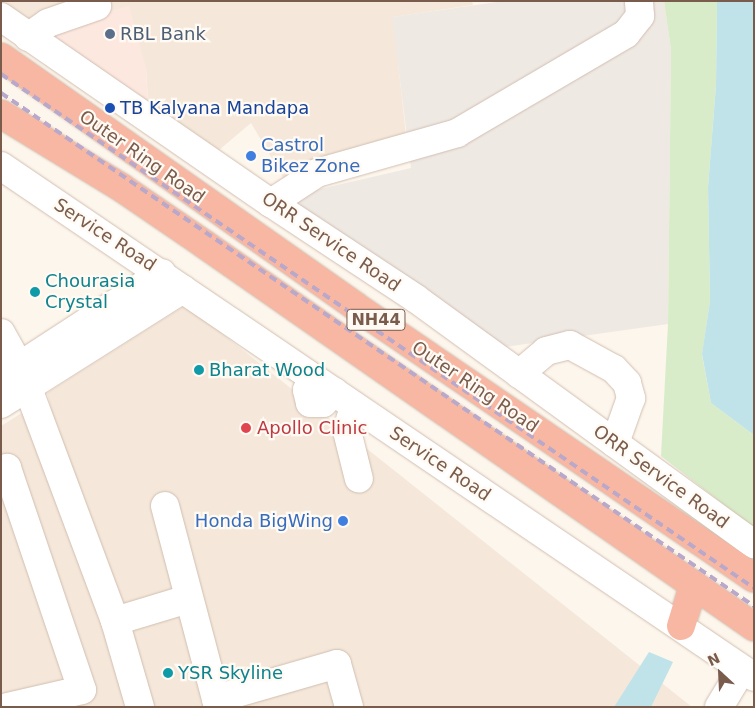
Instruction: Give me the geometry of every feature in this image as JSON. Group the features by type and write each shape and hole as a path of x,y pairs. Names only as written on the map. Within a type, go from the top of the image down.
{"highway":[{"name":"Outer Ring Road","path":"1,57 355,306 754,578"},
{"name":"Outer Ring Road","path":"1,114 180,227 754,627"},
{"path":"681,626 693,586"}],"street":[{"path":"271,203 317,173 457,133 626,34 640,16 639,1"},
{"path":"28,37 48,23 97,6"},
{"name":"ORR Service Road","path":"1,17 271,203 415,298 754,544"},
{"name":"Service Road","path":"1,166 748,673"},
{"path":"1,404 16,378 172,281"},
{"path":"1,333 16,378 115,621 140,707"},
{"path":"519,374 546,351 570,345 614,369 627,383 632,398 615,444"},
{"path":"334,392 347,431 359,479"},
{"path":"1,471 7,468 82,690 8,707"},
{"path":"165,506 217,703 337,664 349,707"},
{"path":"115,621 188,599"},
{"path":"719,707 748,673"}],"shaded area":[{"path":"472,1 473,5 393,17 406,135 284,179 251,123 219,150 148,101 146,69 50,36 1,2"},
{"path":"504,1 664,1 671,50 668,324 498,348 289,207 307,192 411,168 392,17"},
{"path":"129,6 146,69 148,101 50,36 93,16"},
{"path":"186,305 692,707 1,707 1,426 25,411 105,622 47,393"}],"green space":[{"path":"664,1 717,1 716,85 708,187 710,301 702,355 711,403 754,435 754,528 661,456 668,324 671,50"}],"water":[{"path":"717,1 754,1 754,435 711,403 702,354 710,301 708,187 716,85"},
{"path":"649,652 673,662 651,707 614,707"}],"railway":[{"path":"1,74 754,588"},
{"path":"1,93 754,606"}],"place":[{"name":"RBL Bank","path":"110,34"},
{"name":"TB Kalyana Mandapa","path":"110,108"},
{"name":"Castrol Bikez Zone","path":"251,156"},
{"name":"Chourasia Crystal","path":"35,292"},
{"name":"Bharat Wood","path":"199,370"},
{"name":"Apollo Clinic","path":"246,428"},
{"name":"Honda BigWing","path":"343,521"},
{"name":"YSR Skyline","path":"168,673"}]}
